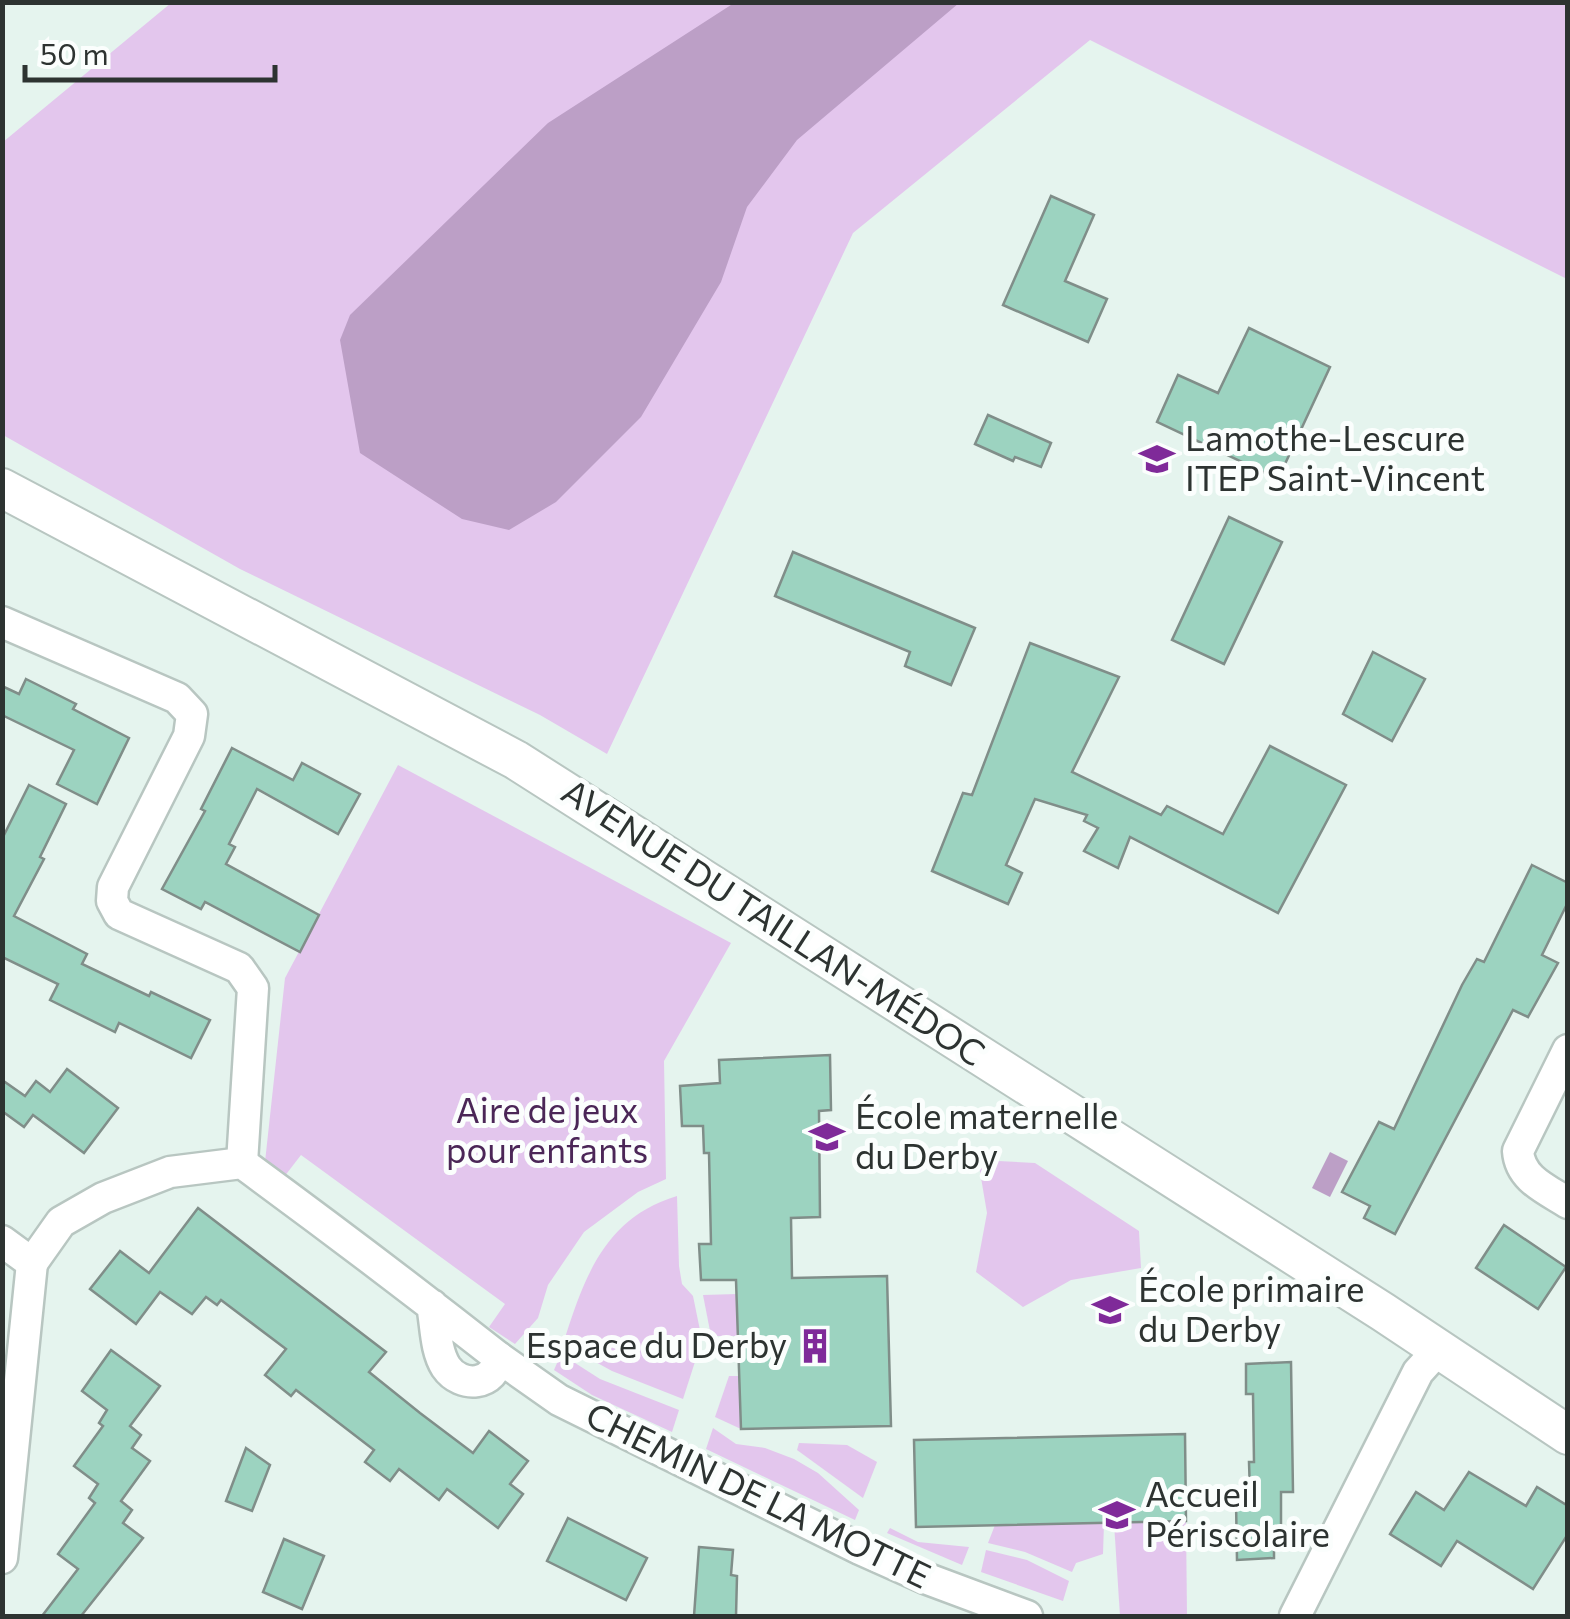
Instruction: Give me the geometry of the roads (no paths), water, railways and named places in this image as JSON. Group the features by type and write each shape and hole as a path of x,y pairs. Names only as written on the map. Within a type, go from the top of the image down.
{"street":[{"name":"AVENUE DU TAILLAN-MÉDOC","path":"2,488 516,760 1568,1435"},
{"path":"2,622 177,698 192,714 189,736 113,886 112,900 119,914 238,968 253,988 242,1162 170,1172 103,1198 61,1222 32,1263 2,1558"},
{"path":"1568,1050 1518,1151 1529,1178 1568,1202"},
{"name":"CHEMIN DE LA MOTTE","path":"242,1162 559,1400 925,1578 998,1611 1027,1616"},
{"path":"2,1242 32,1263"},
{"path":"432,1305 438,1349 456,1377 484,1381 498,1366 498,1357"},
{"path":"1295,1616 1418,1372 1438,1350"}],"place":[{"name":"Lamothe-Lescure ITEP Saint-Vincent","path":"1157,459"},
{"name":"École maternelle du Derby","path":"827,1137"},
{"name":"École primaire du Derby","path":"1110,1310"},
{"name":"Espace du Derby","path":"815,1346"},
{"name":"Accueil Périscolaire","path":"1117,1515"}],"park label":[{"name":"Aire de jeux pour enfants","path":"547,1131"}]}
